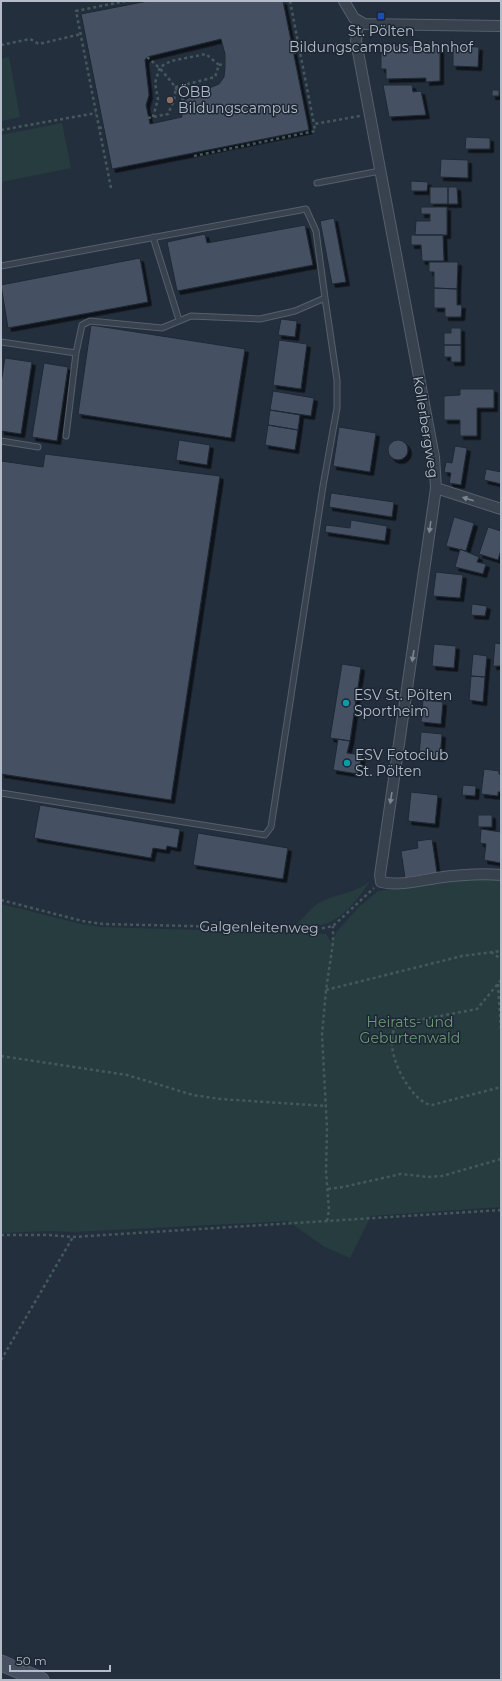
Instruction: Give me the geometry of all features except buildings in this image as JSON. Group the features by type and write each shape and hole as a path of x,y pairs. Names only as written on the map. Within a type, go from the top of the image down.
{"street":[{"path":"344,1 349,12 358,22 374,25 501,26"},
{"name":"Kollerbergweg","path":"358,22 356,41 434,457 436,488 380,875 381,882"},
{"path":"436,488 501,509"},
{"path":"381,882 390,884 406,883 471,874 501,875"},
{"path":"1,1663 41,1680"}],"lane":[{"path":"317,183 380,171"},
{"path":"1,266 306,209 316,231 337,380 336,408 271,827 265,835 1,793"},
{"path":"153,237 179,320"},
{"path":"66,436 76,353 82,325 90,321 162,328 191,316 260,319 295,311 325,298"},
{"path":"1,342 76,353"},
{"path":"1,442 38,447"}],"path":[{"path":"111,188 76,11 126,1"},
{"path":"194,156 315,131 290,1"},
{"path":"1,45 30,39 39,44 81,34"},
{"path":"293,53 356,41"},
{"path":"153,117 158,99 155,82 160,67 171,61 206,54 219,65 225,64"},
{"path":"147,57 160,67 176,87 184,101"},
{"path":"176,87 215,77 219,65"},
{"path":"148,118 168,114 174,100 176,87"},
{"path":"1,130 96,113"},
{"path":"314,124 369,114"},
{"path":"99,128 104,127"},
{"name":"Galgenleitenweg","path":"1,900 82,921 103,924 311,929 333,926 381,882"},
{"path":"327,1221 329,1210 325,1155 326,1106 322,1035 326,990 333,943 333,926"},
{"path":"326,990 462,956 490,951 501,951"},
{"path":"490,951 501,958"},
{"path":"501,980 477,1009 398,1024 393,1029 391,1046 396,1064 403,1077 421,1101 426,1104 432,1105 501,1087"},
{"path":"498,984 501,1031"},
{"path":"1,1056 127,1075 193,1095 220,1100 326,1106"},
{"path":"328,1189 401,1174 442,1176 501,1159"},
{"path":"1,1235 49,1235 73,1237 501,1210"},
{"path":"1,1360 73,1237"}],"green space":[{"path":"9,57 20,117 1,121 1,59"},
{"path":"62,123 71,168 1,182 1,135"},
{"name":"Heirats- und Geburtenwald","path":"472,877 501,879 501,1207 371,1216 350,1258 323,1246 288,1221 73,1232 50,1231 1,1233 1,904 81,924 102,927 326,934 331,942 337,931 359,907 378,891"},
{"path":"370,881 349,908 336,919 321,925 296,925 311,909 318,904 327,899 352,891"}],"place":[{"name":"St. Pölten Bildungscampus Bahnhof","path":"381,16"},
{"name":"ÖBB Bildungscampus","path":"170,100"},
{"name":"ESV St. Pölten Sportheim","path":"346,703"},
{"name":"ESV Fotoclub St. Pölten","path":"347,763"}]}
